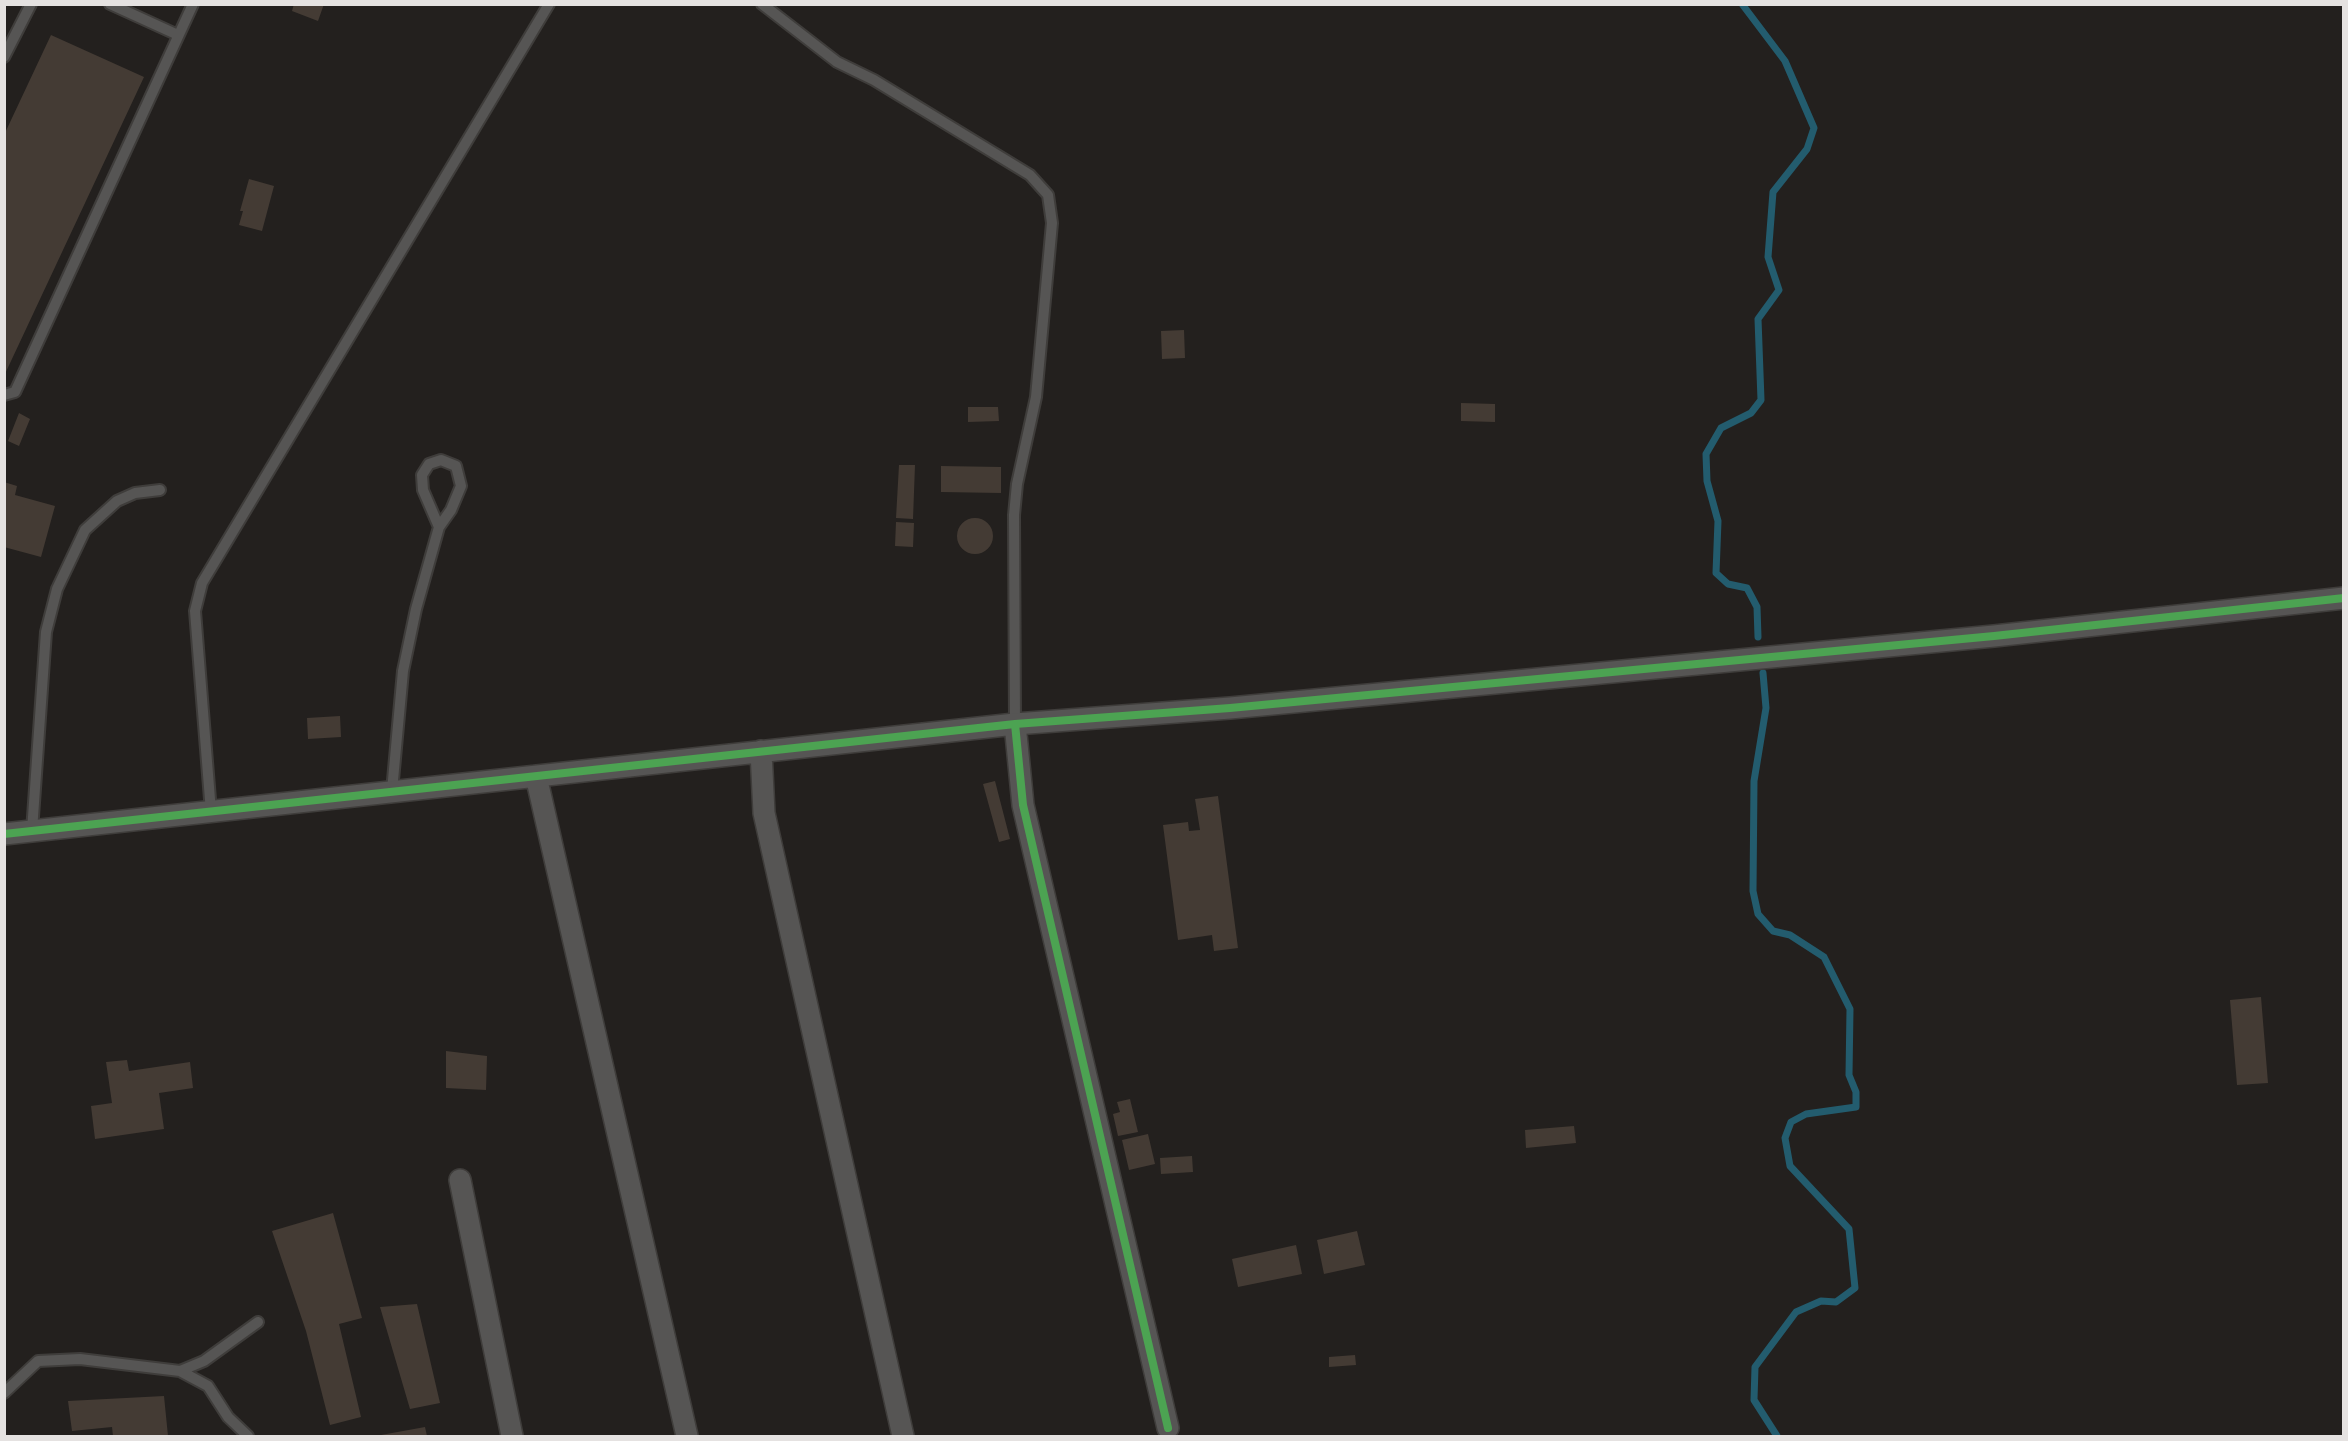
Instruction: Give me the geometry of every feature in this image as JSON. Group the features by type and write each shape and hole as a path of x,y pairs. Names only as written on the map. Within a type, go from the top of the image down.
{"street":[{"path":"4,834 1016,724 1242,706 1994,636 2343,598"},
{"path":"1016,724 1023,805 1168,1428"},
{"path":"761,751 764,813 903,1437"},
{"path":"536,776 687,1437"},
{"path":"460,1180 512,1437"}],"lane":[{"path":"4,57 31,4"},
{"path":"110,4 177,35"},
{"path":"4,395 15,392 193,4"},
{"path":"211,812 195,611 202,583 549,4"},
{"path":"762,4 837,62 874,80 1030,175 1048,195 1052,223 1036,397 1017,484 1014,515 1016,724"},
{"path":"392,791 403,671 416,609 439,527 451,510 461,486 456,466 441,460 429,464 422,475 423,490 439,527"},
{"path":"32,831 46,632 57,589 85,530 117,501 135,493 160,490"},
{"path":"180,1371 204,1361 258,1322"},
{"path":"4,1393 38,1361 80,1359 180,1371 208,1386 228,1417 248,1437"}],"building":[{"path":"294,4 324,4 318,21 292,11"},
{"path":"51,35 144,77 4,376 4,135"},
{"path":"249,179 274,186 262,231 239,225 243,211 240,211"},
{"path":"1184,330 1185,358 1162,359 1161,331"},
{"path":"1461,403 1495,404 1495,422 1461,421"},
{"path":"968,407 998,407 999,421 968,422"},
{"path":"19,413 30,419 19,446 8,441"},
{"path":"899,465 915,465 913,519 896,518"},
{"path":"941,466 1001,467 1001,493 941,492"},
{"path":"4,482 17,486 15,495 55,506 41,557 4,547"},
{"path":"975,518 988,523 993,536 988,549 975,554 962,549 957,536 962,523"},
{"path":"896,522 914,523 913,547 895,546"},
{"path":"340,716 341,737 308,739 307,718"},
{"path":"995,781 1010,839 999,842 983,784"},
{"path":"1218,796 1238,948 1214,951 1212,935 1178,940 1163,825 1188,822 1189,831 1200,830 1195,799"},
{"path":"2261,997 2268,1083 2237,1085 2230,1000"},
{"path":"446,1051 487,1056 486,1090 446,1088"},
{"path":"127,1060 129,1071 190,1062 193,1088 159,1093 164,1129 95,1139 91,1106 112,1103 106,1062"},
{"path":"1130,1099 1138,1132 1118,1136 1113,1114 1120,1112 1117,1102"},
{"path":"1574,1126 1576,1143 1526,1148 1525,1130"},
{"path":"1148,1134 1155,1164 1129,1170 1122,1140"},
{"path":"1192,1156 1193,1172 1161,1174 1160,1158"},
{"path":"333,1213 362,1318 339,1324 361,1417 330,1425 306,1331 272,1231"},
{"path":"1357,1231 1365,1265 1324,1274 1317,1240"},
{"path":"1296,1245 1302,1274 1238,1287 1232,1259"},
{"path":"417,1304 440,1403 410,1409 380,1307"},
{"path":"1355,1355 1356,1365 1329,1367 1329,1357"},
{"path":"164,1396 168,1436 113,1436 112,1427 72,1431 68,1401"},
{"path":"425,1427 427,1436 381,1436 381,1435"}],"waterway":[{"path":"1742,4 1785,61 1814,128 1807,149 1773,192 1768,257 1779,290 1758,319 1761,400 1751,413 1721,428 1706,454 1707,481 1718,521 1716,573 1728,584 1747,588 1757,607 1758,637"},
{"path":"1763,673 1766,708 1754,781 1753,891 1758,914 1773,931 1790,935 1824,957 1850,1009 1849,1075 1856,1092 1856,1107 1806,1114 1791,1122 1785,1138 1790,1166 1849,1229 1855,1288 1836,1302 1821,1301 1796,1312 1755,1367 1754,1400 1777,1436"}],"cycle path":[{"path":"4,834 1015,724 1230,708 1994,636 2344,598"},
{"path":"1015,724 1023,805 1168,1428"}]}
